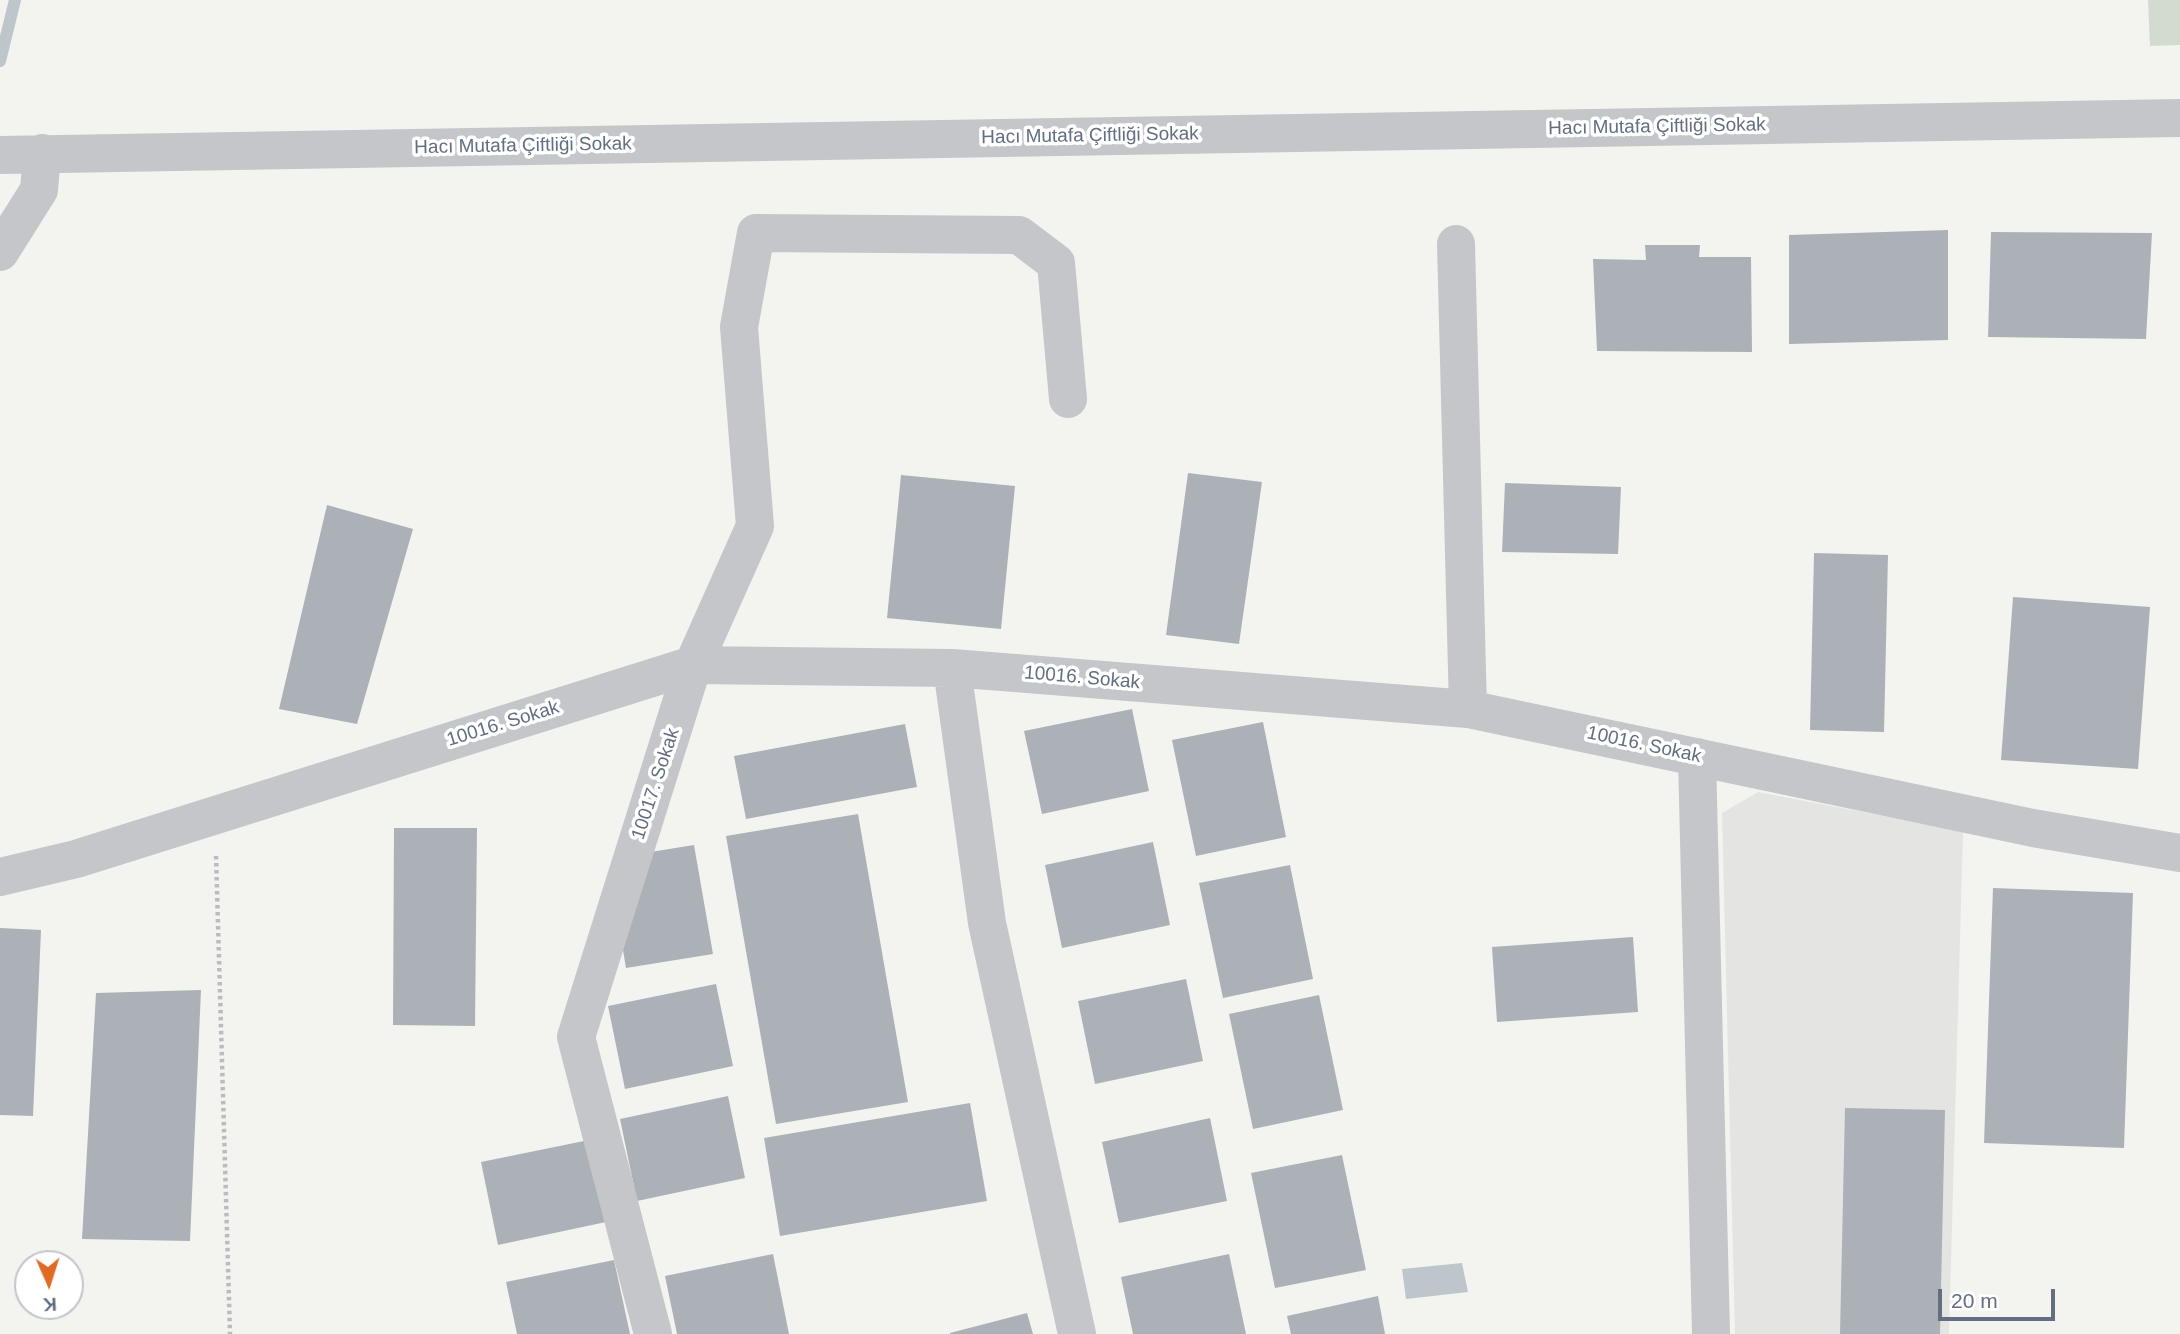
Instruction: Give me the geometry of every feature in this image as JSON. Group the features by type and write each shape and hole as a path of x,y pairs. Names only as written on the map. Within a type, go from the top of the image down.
{"street":[{"name":"Hacı Mutafa Çiftliği Sokak","path":"0,155 2180,118"},
{"path":"0,253 39,190 42,153"},
{"name":"10017. Sokak","path":"653,1334 576,1037 693,665 755,526 739,327 756,233 1019,235 1056,263 1068,399"},
{"path":"1456,244 1468,709"},
{"name":"10016. Sokak","path":"0,877 76,859 693,665 952,668 1468,709 2033,828 2180,853"},
{"path":"952,668 987,923 1077,1334"},
{"path":"1697,757 1711,1334"}],"path":[{"path":"214,815 230,1334"}],"shaded area":[{"path":"2148,0 2180,0 2180,45 2150,46"},
{"path":"1758,792 1963,831 1949,1334 1735,1334 1722,813"},
{"path":"1462,1263 1468,1292 1406,1299 1402,1269"}],"building":[{"path":"1948,230 1948,340 1789,344 1789,235"},
{"path":"1991,232 2152,233 2146,339 1988,337"},
{"path":"1645,245 1700,245 1699,257 1751,257 1752,352 1597,351 1593,259 1646,260"},
{"path":"1188,473 1262,482 1239,644 1166,635"},
{"path":"901,475 1015,486 1001,629 887,618"},
{"path":"1505,483 1621,487 1618,554 1502,552"},
{"path":"327,505 413,529 357,724 279,709"},
{"path":"1814,553 1888,555 1884,732 1810,730"},
{"path":"2013,597 2150,607 2138,769 2001,760"},
{"path":"1132,709 1149,791 1042,814 1024,731"},
{"path":"1263,722 1286,837 1196,856 1172,740"},
{"path":"905,724 917,787 746,819 734,756"},
{"path":"858,814 908,1102 776,1124 726,836"},
{"path":"394,828 477,828 475,1026 393,1025"},
{"path":"1153,842 1170,925 1062,948 1045,865"},
{"path":"694,845 713,954 626,968 618,920 638,854"},
{"path":"1290,865 1313,979 1223,998 1199,883"},
{"path":"1993,888 2133,893 2124,1148 1984,1143"},
{"path":"0,928 41,930 33,1116 0,1115"},
{"path":"1633,937 1638,1012 1497,1022 1492,947"},
{"path":"1186,979 1203,1061 1095,1084 1078,1001"},
{"path":"716,984 733,1066 625,1089 608,1006"},
{"path":"201,990 190,1241 82,1239 96,993"},
{"path":"1319,995 1343,1110 1253,1129 1229,1014"},
{"path":"728,1096 745,1178 637,1201 620,1119"},
{"path":"970,1103 987,1201 780,1236 764,1138"},
{"path":"1845,1108 1945,1110 1940,1334 1840,1334"},
{"path":"1210,1118 1227,1201 1119,1223 1102,1142"},
{"path":"589,1140 606,1222 498,1245 481,1162"},
{"path":"1342,1155 1366,1270 1275,1288 1251,1173"},
{"path":"773,1254 789,1334 677,1334 665,1276"},
{"path":"1229,1254 1246,1334 1133,1334 1121,1277"},
{"path":"614,1260 630,1334 517,1334 506,1282"},
{"path":"1378,1296 1385,1334 1291,1334 1287,1316"},
{"path":"1027,1313 1033,1334 950,1334 950,1333"}],"waterway":[{"path":"0,61 15,0"}]}
